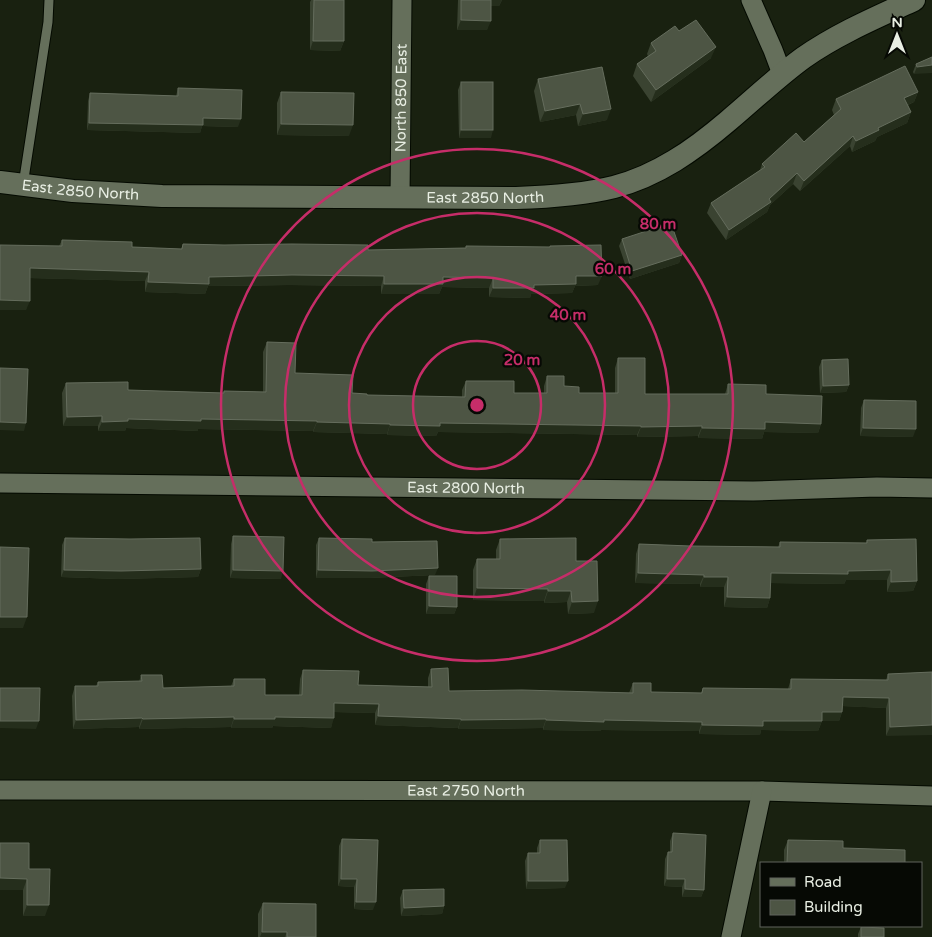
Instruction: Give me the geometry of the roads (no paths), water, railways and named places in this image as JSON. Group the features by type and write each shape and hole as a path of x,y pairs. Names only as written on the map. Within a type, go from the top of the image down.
{"street":[{"name":"North 850 East","path":"400,197 402,0"},
{"path":"751,0 782,74"},
{"name":"East 2850 North","path":"0,182 73,191 143,195 516,198 554,197 586,193 614,187 640,178 665,166 696,146 727,122 805,56 866,22 914,0"},
{"name":"East 2800 North","path":"0,483 753,491 877,487 932,488"},
{"name":"East 2750 North","path":"0,790 762,791 932,796"},
{"path":"731,937 762,791"}],"lane":[{"path":"22,186 48,22 49,0"}]}
